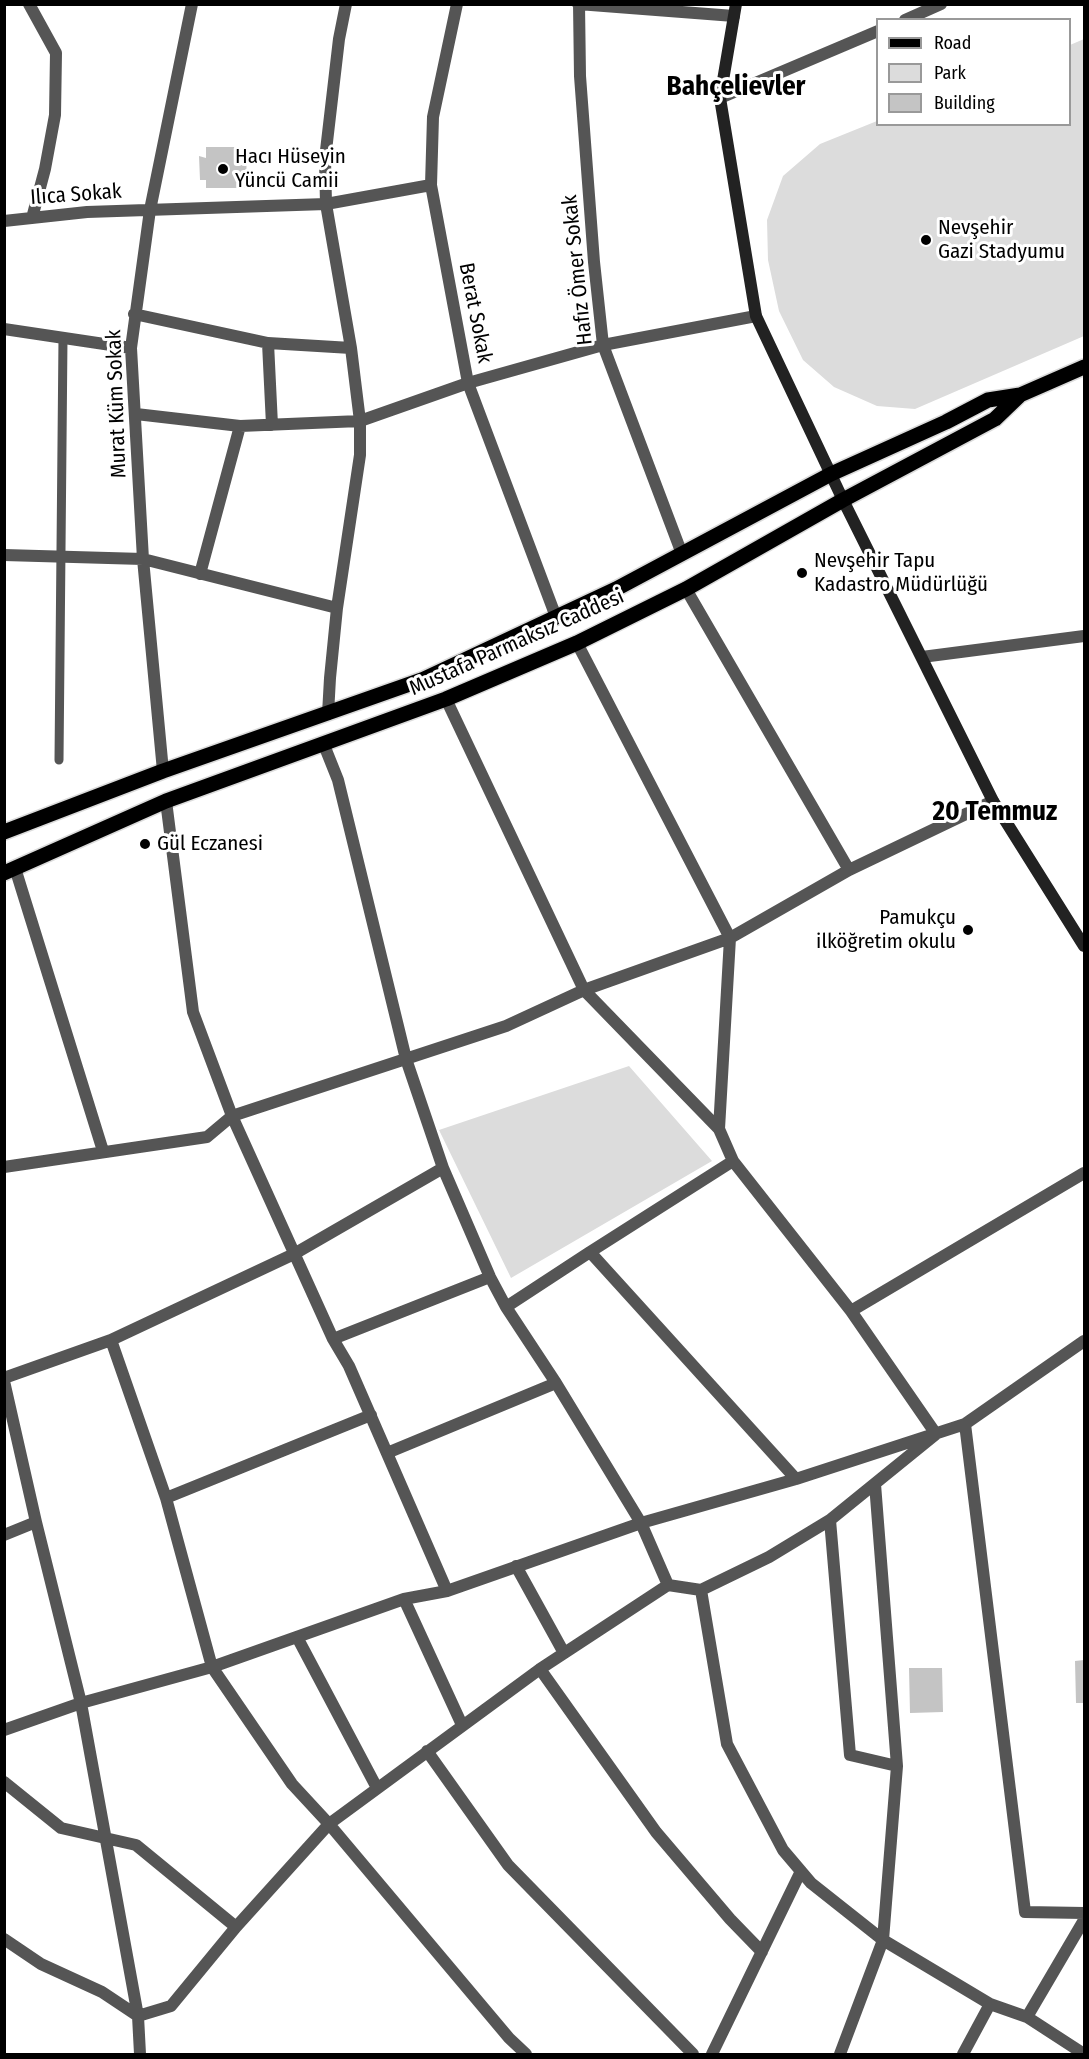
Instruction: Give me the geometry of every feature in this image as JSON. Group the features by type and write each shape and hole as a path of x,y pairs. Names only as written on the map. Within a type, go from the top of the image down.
{"main road":[{"name":"Mustafa Parmaksız Caddesi","path":"4,832 163,771 424,679 616,589 831,474 988,400 1020,395 1084,367"},
{"name":"Mustafa Parmaksız Caddesi","path":"10,871 166,801 446,699 577,644 686,589 843,500 995,420 1020,395"}],"street":[{"path":"29,4 56,52 55,115 45,169 32,218"},
{"name":"Murat Küm Sokak","path":"163,771 144,559 131,348 150,210 192,4"},
{"path":"328,714 337,608 360,455 360,421 351,348 326,204 325,159 339,39 346,4"},
{"name":"Berat Sokak","path":"457,4 433,117 431,185 468,383 556,617"},
{"path":"910,18 941,4"},
{"path":"579,5 735,10 720,98 756,316 843,500 993,801 1084,946"},
{"name":"Hafız Ömer Sokak","path":"579,5 580,76 594,262 603,345 682,554"},
{"path":"720,98 876,32"},
{"name":"Ilıca Sokak","path":"4,221 87,212 326,204 431,185"},
{"path":"134,314 268,343 351,348"},
{"path":"136,414 240,426 360,421 468,383 603,345 756,316"},
{"path":"4,329 131,348"},
{"path":"268,343 272,425"},
{"path":"200,574 240,426"},
{"path":"4,555 144,559 337,608"},
{"path":"686,589 849,870"},
{"path":"922,657 1083,639"},
{"path":"577,644 730,938 719,1129"},
{"path":"446,699 584,990 719,1129 733,1161 851,1311 936,1434"},
{"path":"324,745 338,780 406,1059 443,1168 490,1277 506,1307 556,1383 641,1523 668,1585"},
{"path":"166,801 193,1012 232,1116 333,1339 349,1366 447,1591"},
{"path":"4,1167 207,1137 232,1116 506,1026 584,990 730,938 849,870 993,801"},
{"path":"10,871 104,1151"},
{"path":"506,1307 733,1161"},
{"path":"140,2055 138,2016 81,1703 36,1522 4,1379 111,1340 294,1254 443,1168"},
{"path":"851,1311 1084,1173"},
{"path":"590,1252 796,1479"},
{"path":"333,1339 490,1277"},
{"path":"111,1340 166,1498 212,1667 292,1784 329,1824 509,2038 526,2055"},
{"path":"4,1730 81,1703 212,1667 404,1599 447,1591 641,1523 796,1479 965,1424 1084,1341"},
{"path":"387,1453 556,1383"},
{"path":"166,1498 371,1415"},
{"path":"965,1424 1025,1912 1084,1912"},
{"path":"138,2016 171,2006 236,1927 329,1824 462,1725 540,1669 668,1585 701,1590 769,1557 830,1520 936,1434"},
{"path":"840,2055 883,1940 897,1766 874,1484"},
{"path":"830,1520 849,1755 897,1766"},
{"path":"4,1535 36,1522"},
{"path":"516,1566 564,1653"},
{"path":"701,1590 727,1744 783,1850 812,1883 883,1940 990,2004 1027,2017 1084,2054"},
{"path":"404,1599 462,1725"},
{"path":"297,1637 376,1788"},
{"path":"540,1669 656,1832 730,1919 762,1952"},
{"path":"427,1751 508,1865 693,2055"},
{"path":"4,1782 61,1828 136,1845 236,1927"},
{"path":"712,2055 801,1871"},
{"path":"1027,2017 1084,1920"},
{"path":"4,1939 41,1964 102,1992 138,2016"},
{"path":"963,2055 990,2004"}],"lane":[{"path":"59,760 63,338"}],"green space":[{"name":"Nevşehir Gazi Stadyumu","path":"1084,39 1084,336 915,409 877,406 834,387 803,360 779,311 768,260 767,220 783,176 820,144 876,121 876,126 1071,126 1071,45"},
{"path":"629,1066 712,1161 511,1278 439,1130"}],"building":[{"name":"Hacı Hüseyin Yüncü Camii","path":"206,147 246,147 247,188 206,188 206,180 200,180 199,156 206,158"},
{"path":"1084,1660 1084,1703 1076,1703 1075,1661"},
{"path":"909,1668 942,1668 943,1712 910,1713"}],"place":[{"name":"Hacı Hüseyin Yüncü Camii","path":"223,169"},
{"name":"Nevşehir Gazi Stadyumu","path":"926,240"},
{"name":"Nevşehir Tapu Kadastro Müdürlüğü","path":"802,573"},
{"name":"Gül Eczanesi","path":"145,844"},
{"name":"Pamukçu ilköğretim okulu","path":"968,930"}],"district":[{"name":"Bahçelievler","path":"736,87"},
{"name":"20 Temmuz","path":"995,812"}]}
